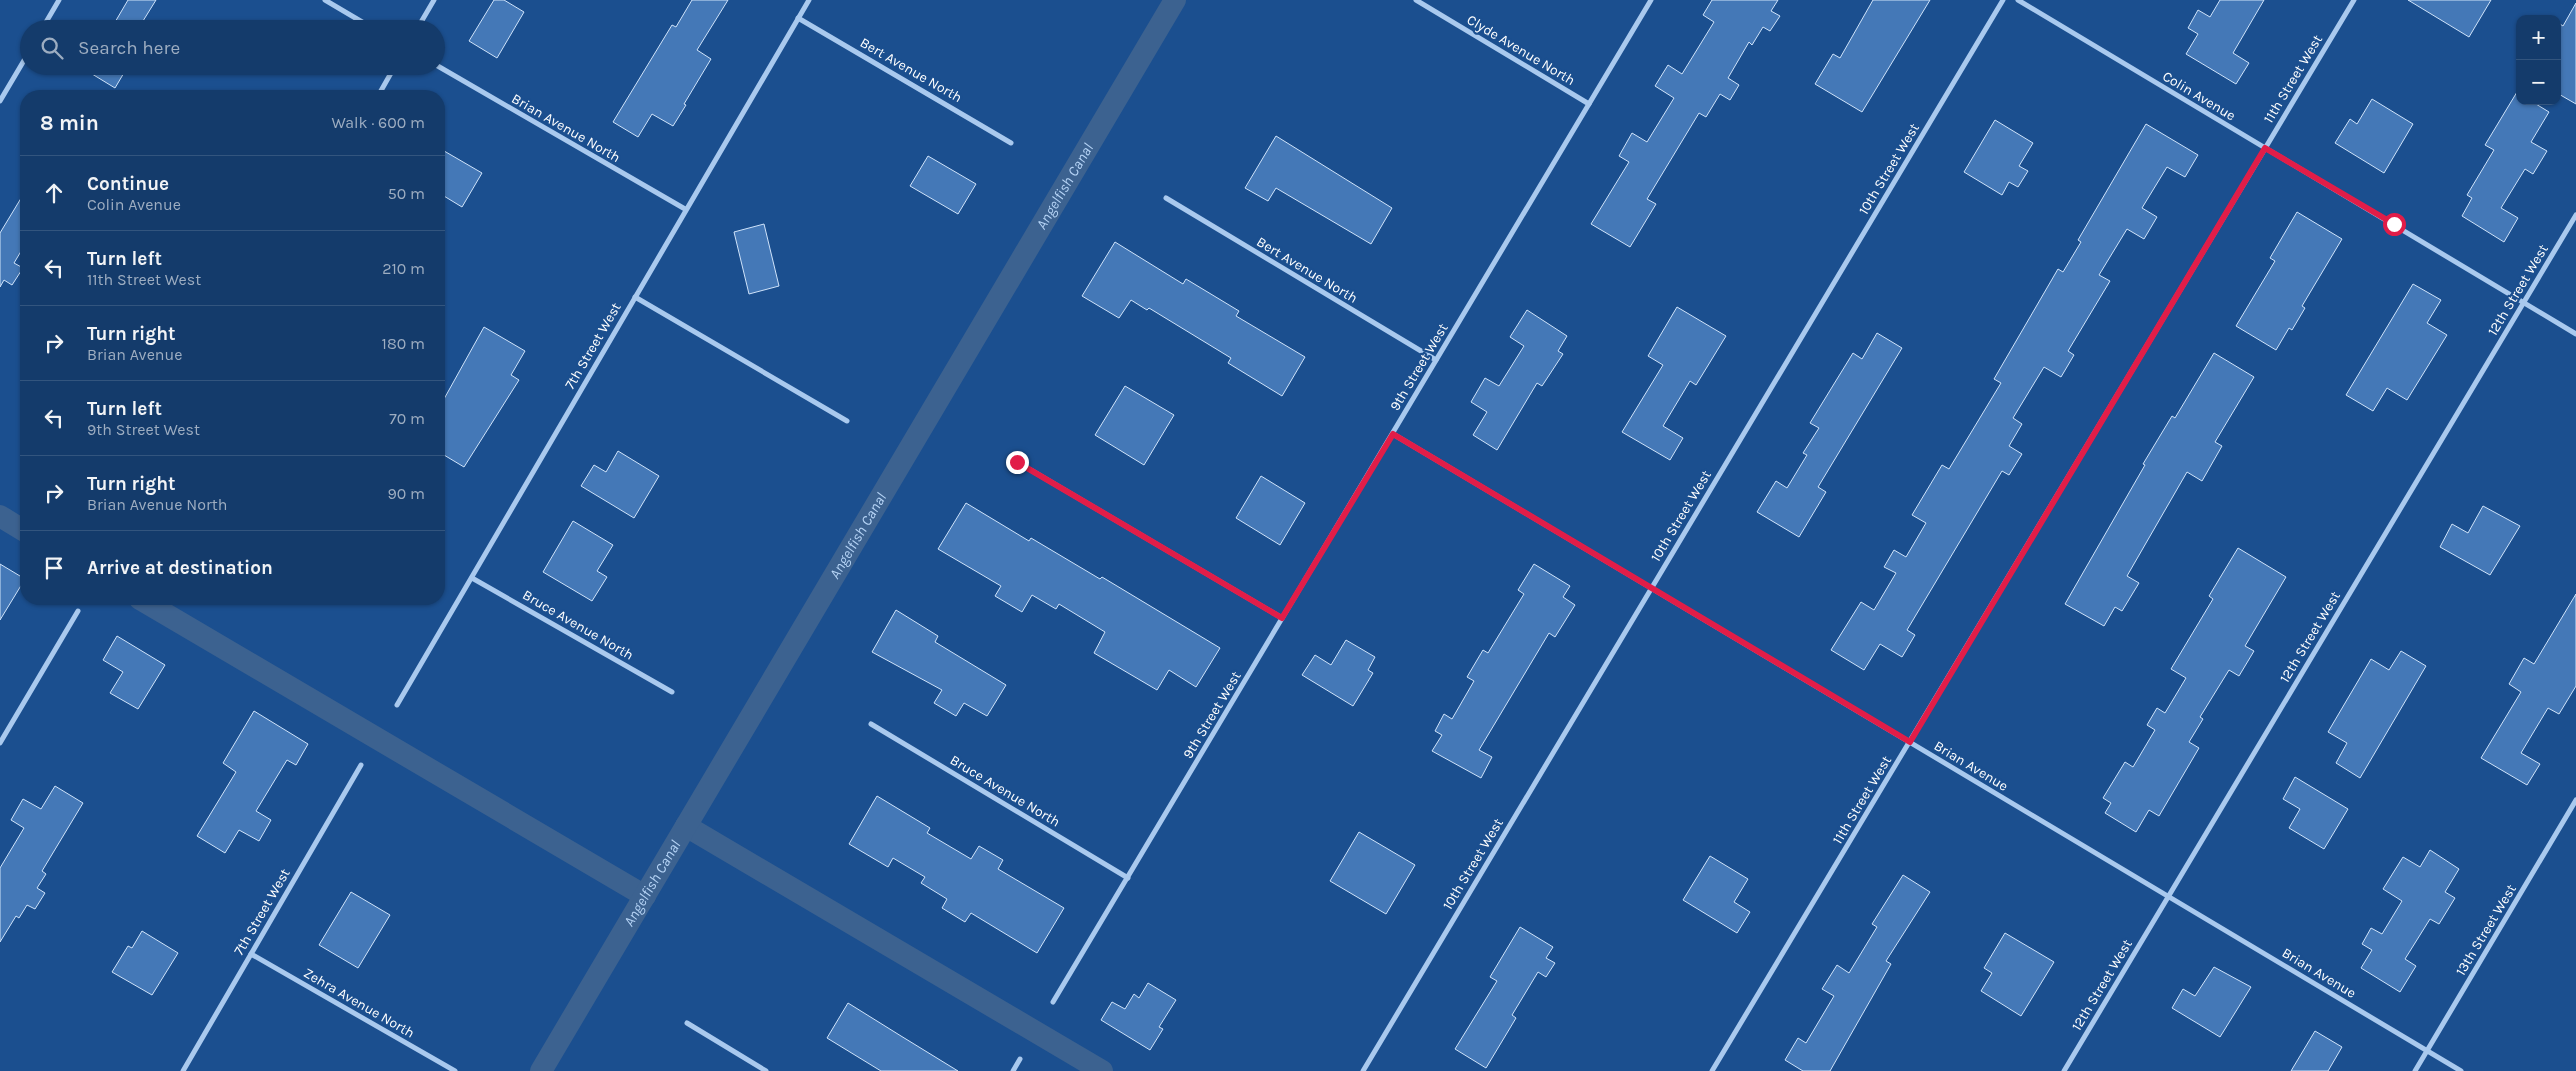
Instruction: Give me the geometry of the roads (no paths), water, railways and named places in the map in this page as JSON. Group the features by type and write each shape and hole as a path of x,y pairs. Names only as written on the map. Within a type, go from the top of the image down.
{"street":[{"path":"47,20 59,0"},
{"path":"325,0 359,20"},
{"path":"422,20 434,0"},
{"name":"7th Street West","path":"397,705 685,209 809,0"},
{"name":"Clyde Avenue North","path":"1416,0 1589,104"},
{"name":"9th Street West","path":"1053,1002 1651,0"},
{"name":"10th Street West","path":"1363,1071 2003,0"},
{"name":"Colin Avenue","path":"2018,0 2576,334"},
{"name":"11th Street West","path":"1712,1071 2354,0"},
{"name":"Bert Avenue North","path":"798,18 1011,143"},
{"path":"0,101 20,67"},
{"name":"Brian Avenue North","path":"445,70 685,209"},
{"path":"381,90 390,75"},
{"name":"Bert Avenue North","path":"1166,198 1436,360"},
{"name":"12th Street West","path":"2064,1071 2576,215"},
{"path":"635,297 847,420"},
{"name":"Brian Avenue","path":"1393,434 2461,1071"},
{"path":"1017,462 1282,618"},
{"name":"Bruce Avenue North","path":"472,578 672,692"},
{"path":"0,743 78,611"},
{"name":"Bruce Avenue North","path":"871,724 1128,878"},
{"name":"7th Street West","path":"183,1071 361,765"},
{"name":"13th Street West","path":"2415,1071 2576,800"},
{"name":"Zehra Avenue North","path":"251,954 456,1071"},
{"path":"686,1022 766,1071"},
{"path":"1013,1071 1020,1059"}],"waterway":[{"name":"Angelfish Canal","path":"541,1071 1175,0"},
{"path":"0,516 20,528"},
{"path":"150,605 645,896"},
{"path":"686,826 1102,1071"}]}
